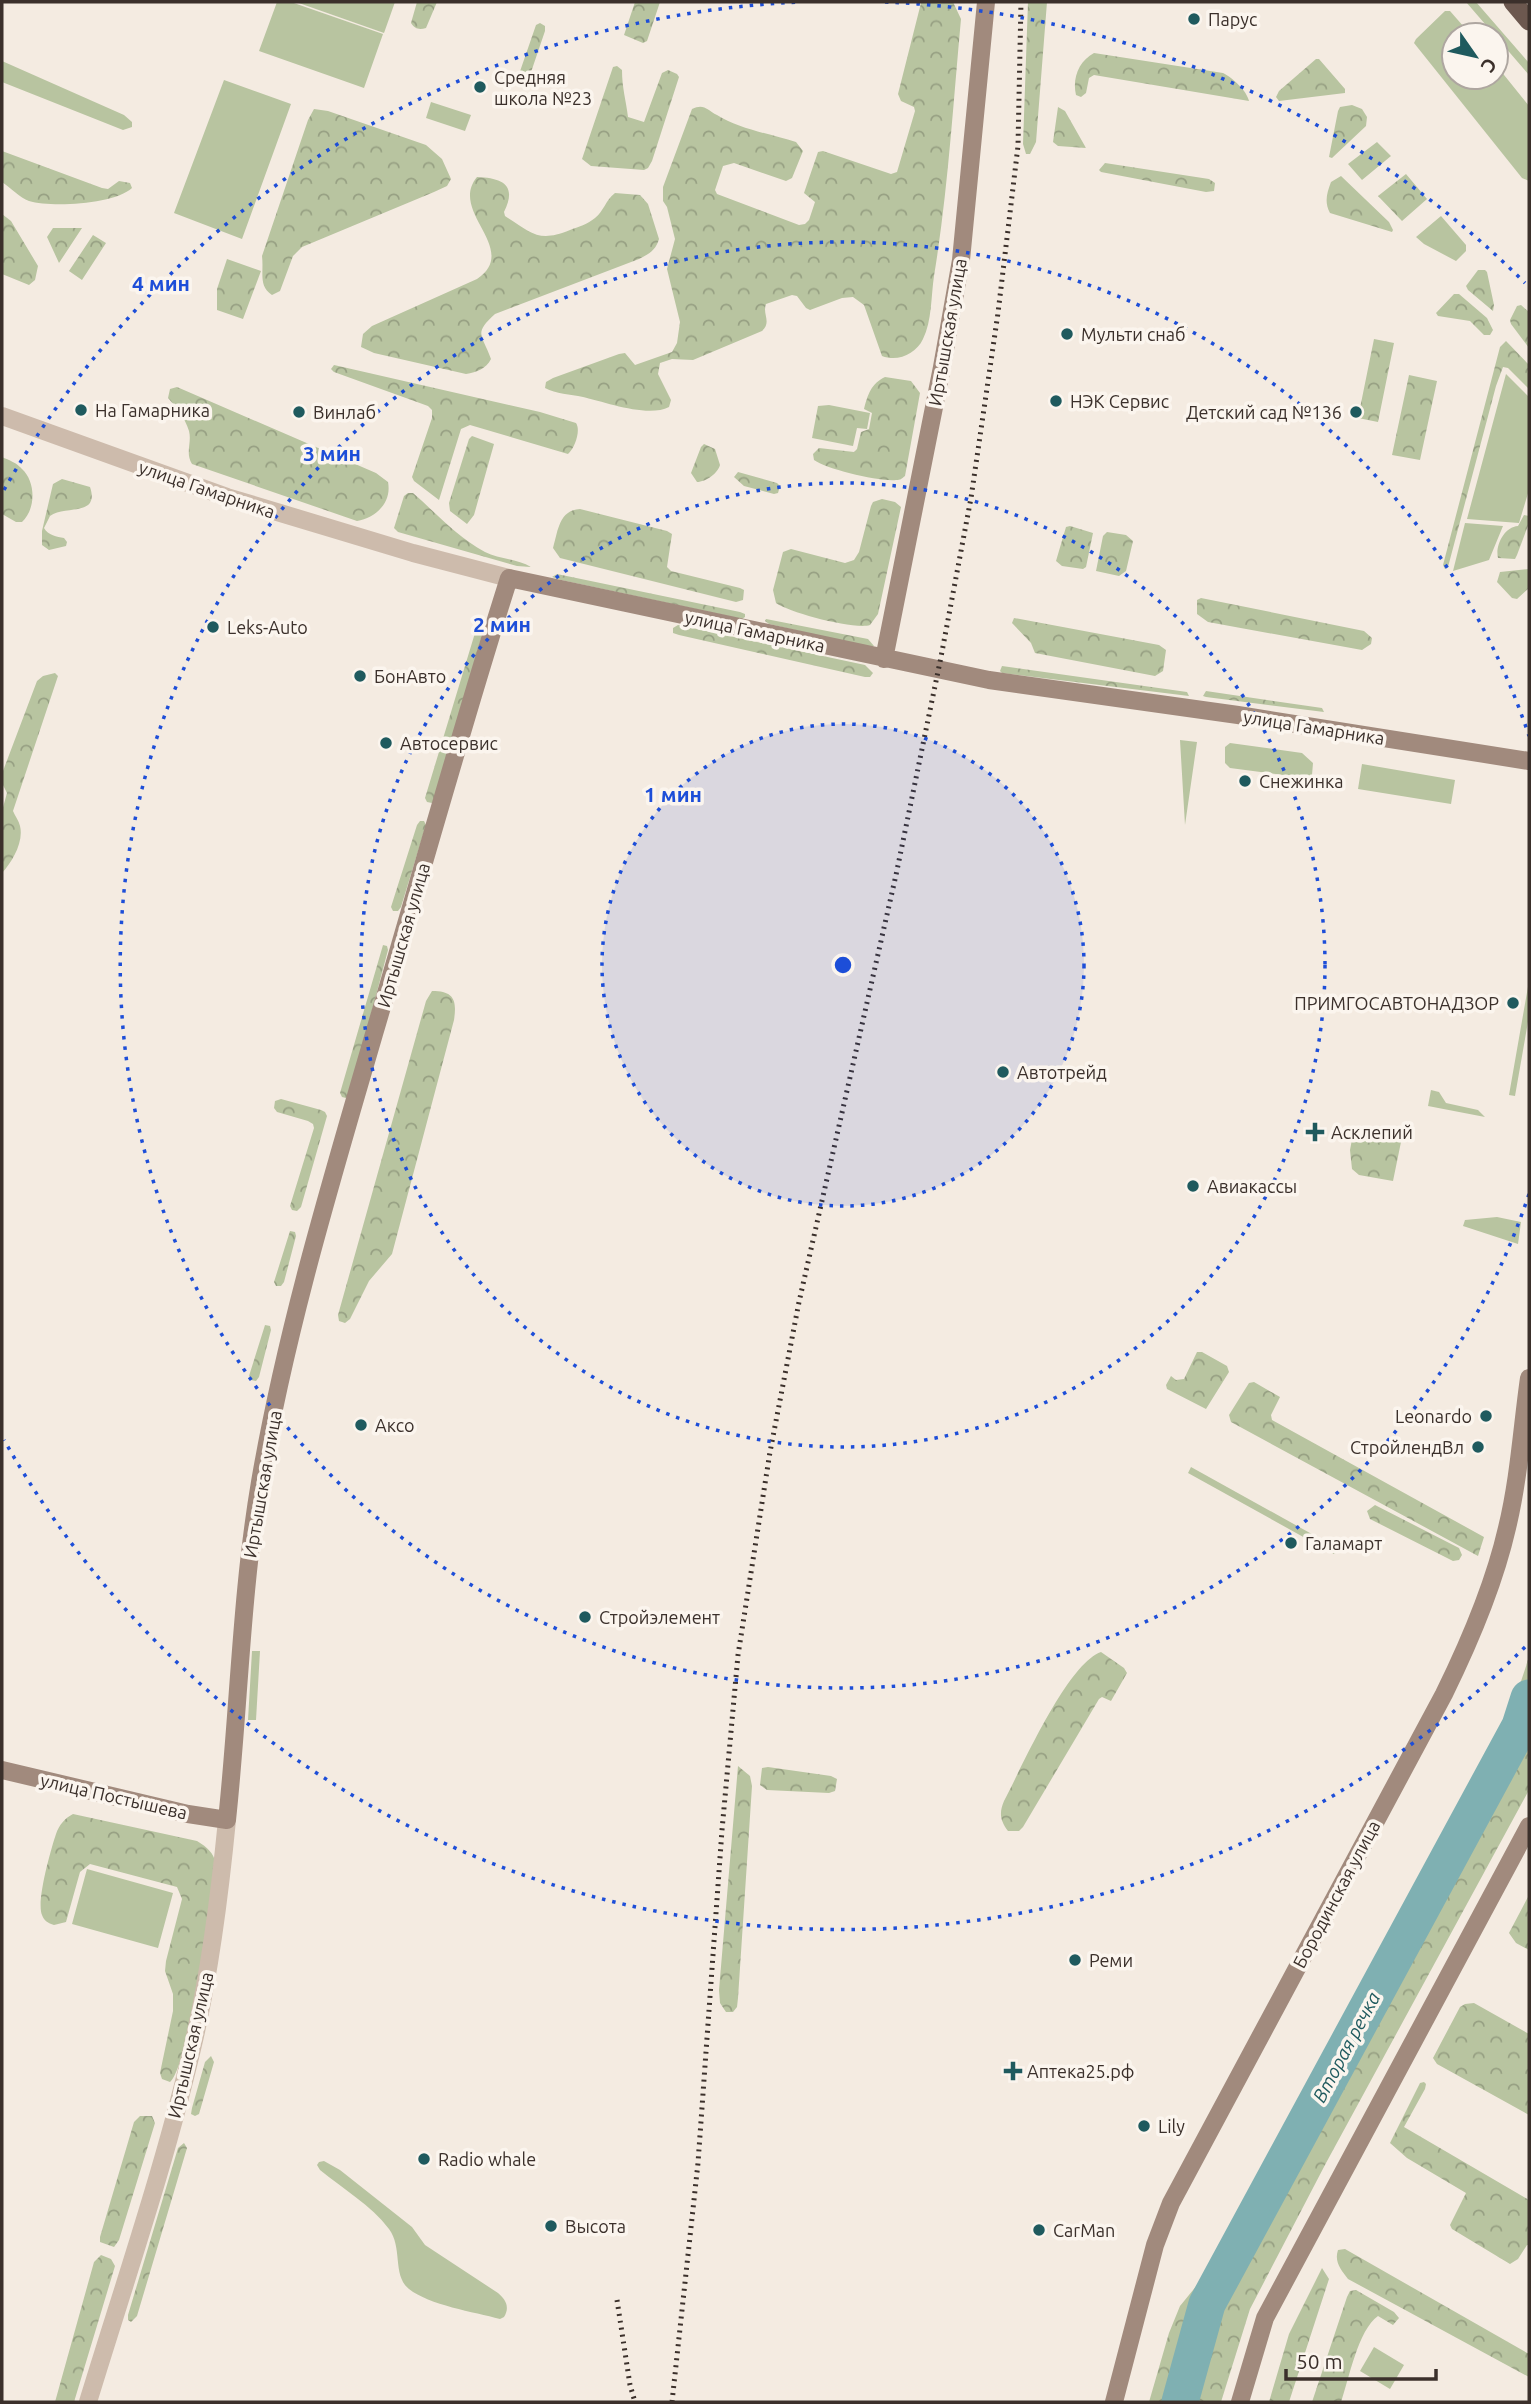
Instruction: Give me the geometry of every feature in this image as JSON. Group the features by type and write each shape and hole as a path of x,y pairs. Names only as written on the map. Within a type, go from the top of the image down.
{"highway":[{"path":"1513,2 1529,21"}],"main road":[{"name":"Иртышская улица","path":"884,659 961,260 986,2"},
{"name":"Иртышская улица","path":"227,1821 248,1566 260,1479 277,1397 317,1230 437,815 509,579"},
{"name":"улица Гамарника","path":"509,579 989,680 1529,761"},
{"name":"Бородинская улица","path":"1114,2402 1155,2245 1171,2203 1444,1694 1490,1587 1509,1516 1529,1378"},
{"name":"улица Постышева","path":"2,1770 227,1821"},
{"path":"1240,2402 1265,2318 1529,1826"}],"street":[{"name":"улица Гамарника","path":"2,416 227,497 413,554 509,579"},
{"name":"Иртышская улица","path":"88,2402 167,2140 195,2036 205,1986 227,1821"}],"green space":[{"path":"277,2 291,2 383,34 364,88 259,51"},
{"path":"296,2 395,2 384,33"},
{"path":"417,2 437,2 426,28 417,29 411,23"},
{"path":"635,2 660,2 647,41 643,43 624,35"},
{"path":"953,2 961,19 947,180 930,316 926,332 916,349 900,357 882,356 864,305 853,297 842,298 810,310 797,296 792,295 766,304 767,321 762,331 693,360 672,359 660,363 658,374 671,400 669,407 650,411 638,410 545,388 546,382 553,378 619,354 625,353 635,365 672,352 677,343 680,322 667,269 675,239 663,201 663,187 692,109 703,107 735,124 796,142 803,151 792,178 786,181 734,163 723,166 715,190 717,194 799,225 805,224 815,202 804,193 818,152 823,151 891,174 897,172 915,111 914,107 901,101 898,94 921,3"},
{"path":"1028,2 1047,2 1036,142 1030,154 1026,154 1023,144"},
{"path":"1466,2 1476,2 1493,21 1482,21"},
{"path":"1445,11 1450,11 1459,21 1440,21 1440,76 1414,43"},
{"path":"540,23 545,26 545,31 528,81 524,85 519,84 517,80 536,25"},
{"path":"1510,41 1529,63 1529,75 1510,53"},
{"path":"1094,53 1223,73 1239,85 1249,101 1094,75 1089,78 1086,93 1081,97 1076,95 1076,76 1084,61"},
{"path":"1319,59 1345,89 1345,93 1279,101 1276,97 1279,91"},
{"path":"2,61 124,115 132,122 132,127 123,130 2,82"},
{"path":"617,66 622,70 628,117 644,122 662,73 668,70 679,77 652,161 644,170 591,166 582,159 613,67"},
{"path":"224,80 291,104 242,239 174,213"},
{"path":"1510,82 1529,106 1529,181 1522,178 1452,91 1510,91"},
{"path":"431,102 471,115 465,131 426,118"},
{"path":"1352,105 1362,109 1367,117 1366,126 1332,158 1329,157 1338,111 1340,107"},
{"path":"1058,107 1065,111 1086,148 1058,146 1053,142"},
{"path":"314,109 328,111 426,145 442,159 451,179 447,186 434,192 302,247 293,256 280,291 272,295 263,283 262,256"},
{"path":"1377,142 1391,156 1362,180 1348,164"},
{"path":"2,151 102,188 108,189 119,181 130,183 132,188 112,198 83,203 52,204 29,201 2,182"},
{"path":"1105,163 1209,179 1215,183 1214,191 1206,192 1101,172 1099,170"},
{"path":"1406,174 1427,199 1402,221 1378,196"},
{"path":"1341,176 1389,222 1392,232 1330,213 1328,190 1331,182"},
{"path":"477,177 494,179 505,185 509,196 505,216 542,236 559,234 589,222 615,193 640,195 648,204 658,243 652,251 639,259 495,314 484,326 481,335 491,359 477,371 466,374 374,353 361,347 363,334 372,326 477,279 488,267 491,255 489,243 471,203 470,190"},
{"path":"2,214 11,221 38,266 35,280 29,285 2,274"},
{"path":"1441,216 1466,245 1466,251 1456,261 1416,237"},
{"path":"53,228 82,228 59,263 47,237"},
{"path":"93,235 106,243 82,280 69,271"},
{"path":"227,259 261,271 243,319 217,310 217,289"},
{"path":"1478,270 1487,272 1493,311 1466,286"},
{"path":"1454,294 1459,294 1487,318 1493,330 1490,335 1484,335 1470,321 1438,316 1436,313"},
{"path":"1521,305 1529,312 1529,348 1510,320 1517,306"},
{"path":"1374,339 1394,343 1378,422 1358,418"},
{"path":"1506,341 1529,365 1529,389 1508,368 1503,367 1448,567 1445,569 1443,565 1500,347"},
{"path":"334,365 540,412 576,423 576,439 568,454 470,425 461,429 439,500 412,477 432,418 432,410 428,406 334,372 331,369"},
{"path":"1506,374 1529,397 1529,490 1519,523 1467,519"},
{"path":"1409,375 1437,381 1420,460 1392,455"},
{"path":"885,377 911,381 920,393 905,476 900,480 866,477 814,460 813,454 819,448 854,452 857,449 861,432 869,429 872,413 864,409 869,394 873,386"},
{"path":"177,387 376,473 388,482 385,502 376,513 357,521 192,464 187,426 168,398 170,389"},
{"path":"829,405 870,413 867,429 857,428 853,446 812,438 818,406"},
{"path":"472,436 494,444 474,515 467,524 450,511 449,503"},
{"path":"704,444 715,449 720,465 711,477 697,482 691,473"},
{"path":"2,457 20,467 30,481 32,503 22,522 16,522 2,514"},
{"path":"738,472 777,483 780,486 778,493 744,486 734,477"},
{"path":"62,479 90,487 92,496 86,506 50,516 44,528 67,542 66,546 49,550 42,545 42,531 53,484"},
{"path":"413,493 475,546 490,554 531,567 517,566 398,532 394,528 404,496"},
{"path":"882,499 895,502 901,507 878,614 870,625 823,620 776,603 773,590 783,552 791,549 845,563 854,560 859,552 871,506 873,502"},
{"path":"580,509 667,531 672,534 667,567 671,571 740,588 744,590 743,600 736,602 560,558 553,548 560,522 568,513"},
{"path":"1524,515 1529,516 1529,523 1515,559 1498,558 1498,548 1505,533 1518,526"},
{"path":"1465,523 1503,526 1489,560 1453,571"},
{"path":"1066,527 1093,533 1086,567 1083,569 1062,566 1056,561"},
{"path":"1107,532 1126,535 1133,541 1126,571 1119,576 1096,571 1103,536"},
{"path":"1529,569 1529,588 1517,599 1512,598 1497,582 1500,572"},
{"path":"557,574 740,612 745,614 745,617 742,619 552,577"},
{"path":"1201,598 1364,631 1372,638 1371,644 1362,650 1208,622 1197,614 1197,600"},
{"path":"1014,618 1159,645 1166,650 1163,671 1155,676 1035,653 1031,643 1012,623"},
{"path":"766,619 868,639 874,646 868,647 769,624"},
{"path":"478,623 484,628 435,799 432,803 427,802 425,798"},
{"path":"678,625 865,665 873,673 870,677 865,677 679,635 673,633 673,628"},
{"path":"1002,666 1187,692 1189,696 1002,673"},
{"path":"55,673 58,676 13,811 20,826 19,845 2,873 2,811 7,793 2,783 3,771 37,681 43,676"},
{"path":"1206,691 1322,708 1324,712 1206,697 1203,696"},
{"path":"1180,740 1197,742 1185,825"},
{"path":"1230,743 1302,753 1313,763 1312,775 1307,778 1230,768 1225,763 1225,747"},
{"path":"1362,764 1455,780 1451,804 1358,789"},
{"path":"420,821 424,821 426,825 401,907 398,911 393,911 391,907"},
{"path":"383,945 387,946 388,950 350,1094 346,1098 342,1097 340,1093"},
{"path":"1529,981 1529,1016 1515,1096 1509,1095"},
{"path":"432,991 445,993 452,998 455,1007 454,1020 392,1254 369,1281 350,1319 345,1323 339,1321 338,1315 426,1001"},
{"path":"1431,1090 1439,1092 1446,1103 1478,1110 1485,1117 1428,1106"},
{"path":"281,1099 321,1110 327,1116 301,1207 297,1211 290,1206 314,1128 308,1121 277,1112 274,1108 275,1101"},
{"path":"1353,1134 1401,1142 1393,1181 1359,1175 1352,1169 1350,1150"},
{"path":"1497,1217 1521,1222 1518,1244 1463,1226 1465,1220"},
{"path":"290,1231 295,1232 296,1236 284,1282 281,1286 276,1286 274,1282"},
{"path":"265,1325 270,1326 271,1330 259,1377 256,1381 251,1380 249,1376"},
{"path":"1197,1352 1202,1352 1227,1366 1229,1372 1206,1409 1167,1389 1166,1385 1171,1376 1176,1380 1184,1379"},
{"path":"1254,1382 1280,1397 1271,1415 1272,1420 1484,1537 1478,1556 1231,1422 1229,1415 1249,1383"},
{"path":"1191,1467 1337,1548 1334,1554 1188,1473"},
{"path":"1375,1505 1459,1548 1462,1555 1459,1560 1453,1561 1370,1519 1367,1511"},
{"path":"252,1651 260,1651 256,1720 248,1720"},
{"path":"1101,1652 1127,1673 1111,1701 1102,1697 1099,1699 1023,1827 1019,1831 1008,1831 1001,1816 1002,1805 1046,1718 1074,1676 1088,1660"},
{"path":"1529,1656 1529,1790 1326,2163 1250,2309 1221,2402 1149,2402 1169,2333 1180,2306 1202,2279 1467,1794 1510,1709"},
{"path":"738,1766 750,1776 752,1786 737,2007 733,2012 726,2012 720,2003 719,1990"},
{"path":"762,1768 831,1776 837,1779 835,1791 767,1790 760,1785"},
{"path":"73,1814 197,1841 210,1851 215,1860 192,2015 177,2069 170,2082 162,2079 160,2073 173,2011 173,1994 165,1971 182,1899 177,1887 90,1864 80,1872 66,1922 54,1925 46,1922 41,1899 48,1863 59,1828"},
{"path":"87,1869 173,1893 158,1948 72,1924"},
{"path":"1529,1895 1529,1950 1516,1943 1509,1933"},
{"path":"1474,2003 1529,2034 1529,2115 1437,2064 1433,2058 1460,2007"},
{"path":"211,2056 214,2062 199,2114 195,2116 191,2114 192,2108 205,2062"},
{"path":"1424,2082 1425,2089 1404,2127 1529,2200 1529,2245 1518,2259 1510,2264 1452,2229 1450,2225 1466,2193 1407,2158 1390,2143 1420,2083"},
{"path":"140,2116 152,2116 155,2123 119,2240 114,2247 100,2242 100,2237 134,2122"},
{"path":"184,2143 187,2148 137,2316 131,2322 128,2315 178,2148"},
{"path":"324,2161 340,2170 412,2227 425,2245 498,2293 506,2304 504,2317 500,2319 452,2307 409,2289 401,2276 396,2244 389,2229 365,2205 320,2170 317,2165"},
{"path":"1345,2249 1529,2354 1529,2377 1348,2279 1337,2258 1338,2250"},
{"path":"101,2255 111,2259 115,2266 74,2402 55,2402 94,2262"},
{"path":"1322,2268 1329,2279 1289,2402 1269,2402 1289,2334"},
{"path":"1356,2290 1394,2312 1399,2318 1393,2325 1378,2316 1371,2323 1360,2343 1341,2402 1312,2402 1347,2297 1350,2291"},
{"path":"1374,2347 1404,2365 1390,2389 1360,2371"}],"waterway":[{"name":"Вторая речка","path":"1180,2402 1207,2304 1520,1726 1529,1698"}],"railway":[{"path":"672,2402 698,2163 722,1830 738,1655 770,1452 799,1302 896,875 971,498 998,313 1018,146 1021,2"},
{"path":"617,2300 635,2402"}],"place":[{"name":"Парус","path":"1194,19"},
{"name":"Средняя школа №23","path":"480,87"},
{"name":"Мульти снаб","path":"1067,334"},
{"name":"НЭК Сервис","path":"1056,401"},
{"name":"На Гамарника","path":"81,410"},
{"name":"Винлаб","path":"299,412"},
{"name":"Детский сад №136","path":"1356,412"},
{"name":"Leks-Auto","path":"213,627"},
{"name":"БонАвто","path":"360,676"},
{"name":"Автосервис","path":"386,743"},
{"name":"Снежинка","path":"1245,781"},
{"name":"ПРИМГОСАВТОНАДЗОР","path":"1513,1003"},
{"name":"Автотрейд","path":"1003,1072"},
{"name":"Асклепий","path":"1315,1132"},
{"name":"Авиакассы","path":"1193,1186"},
{"name":"Leonardo","path":"1486,1416"},
{"name":"Аксо","path":"361,1425"},
{"name":"СтройлендВл","path":"1478,1447"},
{"name":"Галамарт","path":"1291,1543"},
{"name":"Стройэлемент","path":"585,1617"},
{"name":"Реми","path":"1075,1960"},
{"name":"Аптека25.рф","path":"1013,2071"},
{"name":"Lily","path":"1144,2126"},
{"name":"Radio whale","path":"424,2159"},
{"name":"Высота","path":"551,2226"},
{"name":"CarMan","path":"1039,2230"}]}
